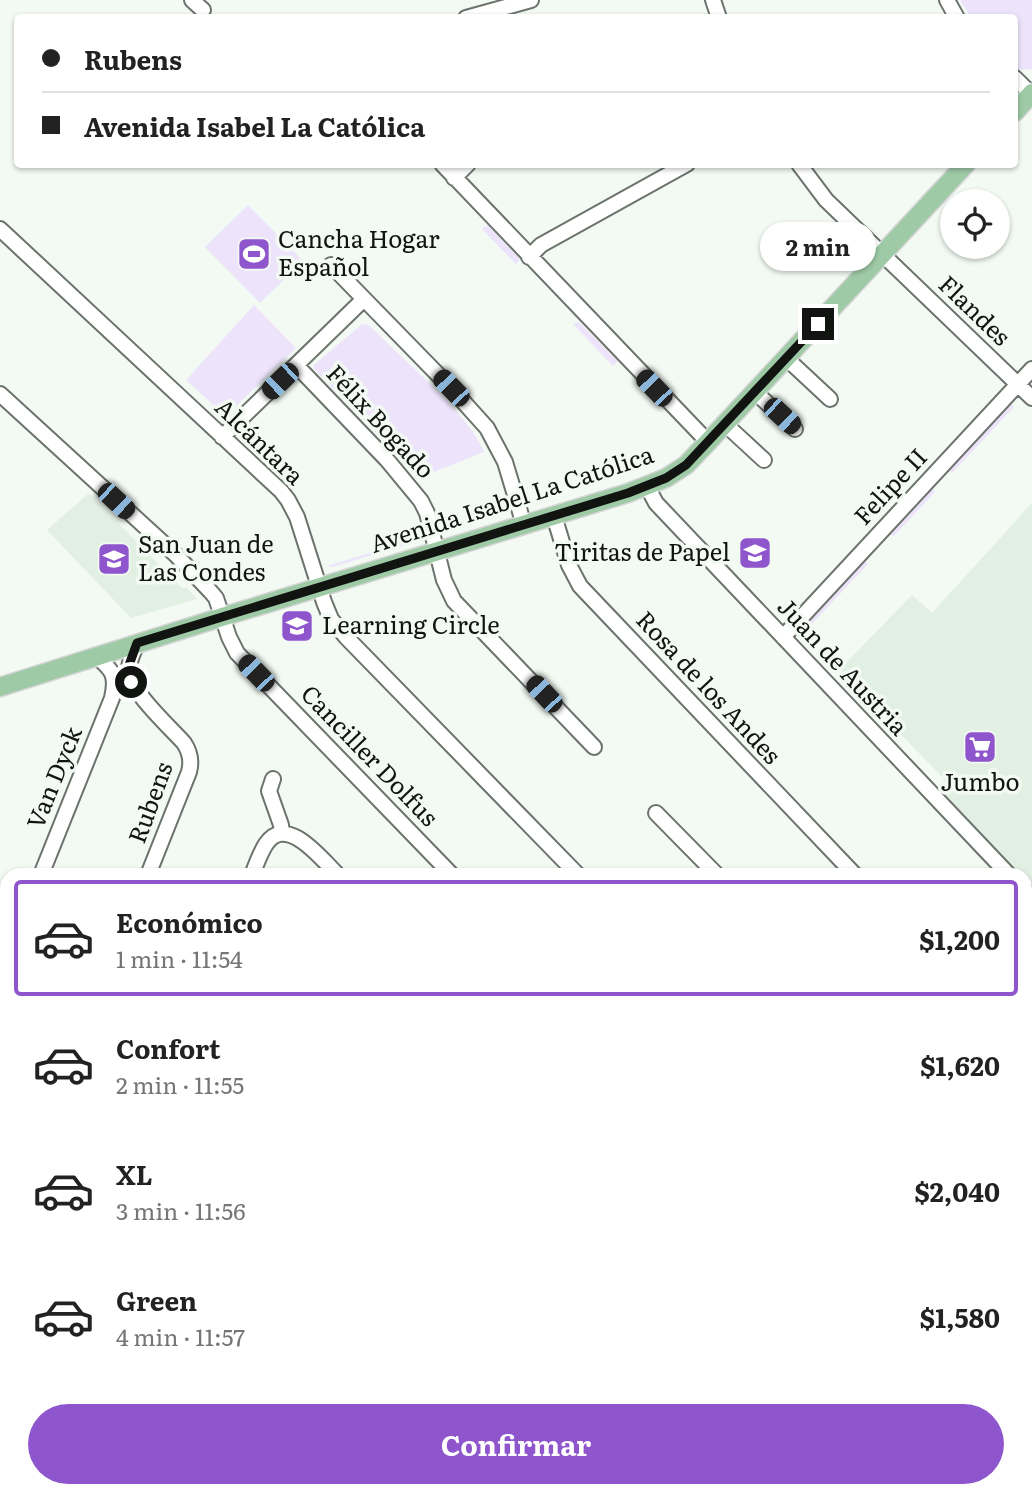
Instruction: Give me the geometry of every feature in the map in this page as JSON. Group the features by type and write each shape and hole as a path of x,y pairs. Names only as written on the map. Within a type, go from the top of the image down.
{"main road":[{"path":"1018,109 1032,94"},
{"name":"Avenida Isabel La Católica","path":"0,687 554,516 666,478 686,465 708,442 962,168"}],"street":[{"path":"481,14 531,0"},
{"path":"1018,81 1032,94"},
{"path":"445,168 708,442"},
{"path":"454,178 464,168"},
{"path":"529,257 541,245 680,168"},
{"name":"Flandes","path":"802,168 826,200 1032,398"},
{"name":"Alcántara","path":"0,229 288,500 297,517 331,620 571,868"},
{"path":"331,265 487,428 505,463 524,525"},
{"path":"222,437 364,299"},
{"path":"786,358 830,399"},
{"name":"Félix Bogado","path":"296,365 411,486 421,500 427,513 444,580 454,601 594,747"},
{"name":"Felipe II","path":"783,637 1032,369"},
{"path":"755,392 795,429"},
{"name":"Canciller Dolfus","path":"0,394 211,591 237,653 445,868"},
{"path":"725,424 764,460"},
{"name":"Juan de Austria","path":"647,486 656,503 1002,868"},
{"name":"Rosa de los Andes","path":"554,516 569,565 580,586 848,868"},
{"path":"136,691 128,668 137,643"},
{"path":"96,656 113,674 112,698"},
{"path":"112,698 121,691 136,691"},
{"name":"Rubens","path":"136,691 188,748 191,761 151,868"},
{"name":"Van Dyck","path":"44,868 112,698"},
{"path":"273,779 269,791 282,833"},
{"path":"656,813 710,868"},
{"path":"255,868 265,845 273,836 282,833 301,839 331,868"}],"shaded area":[{"path":"960,0 1032,0 1032,69 1018,70 1018,14 969,14"},
{"name":"Cancha Hogar Español","path":"248,205 303,261 260,303 205,247"},
{"path":"488,225 520,259 516,264 482,229"},
{"path":"254,305 296,348 231,411 219,410 186,380"},
{"path":"579,322 618,361 613,366 573,324"},
{"path":"362,324 369,325 448,402 472,431 484,452 419,478 314,369 314,365"},
{"path":"1010,403 1014,407 952,473 948,470"},
{"path":"931,488 935,492 894,536 888,534"},
{"name":"San Juan de Las Condes","path":"89,493 182,588 187,588 197,599 131,618 47,530"},
{"name":"Jumbo","path":"1032,503 1032,868 1011,868 941,795 944,779 847,679 841,668 912,595 932,613"},
{"path":"423,537 420,541 332,567 327,566"},
{"path":"862,563 868,564 807,629 804,625"}],"place":[{"name":"Cancha Hogar Español","path":"254,254"},
{"name":"Tiritas de Papel","path":"755,553"},
{"name":"San Juan de Las Condes","path":"114,559"},
{"name":"Learning Circle","path":"297,626"},
{"name":"Jumbo","path":"980,747"}],"route":[{"path":"131,682 128,668 137,643 628,493 666,478 686,465 818,324"}]}
